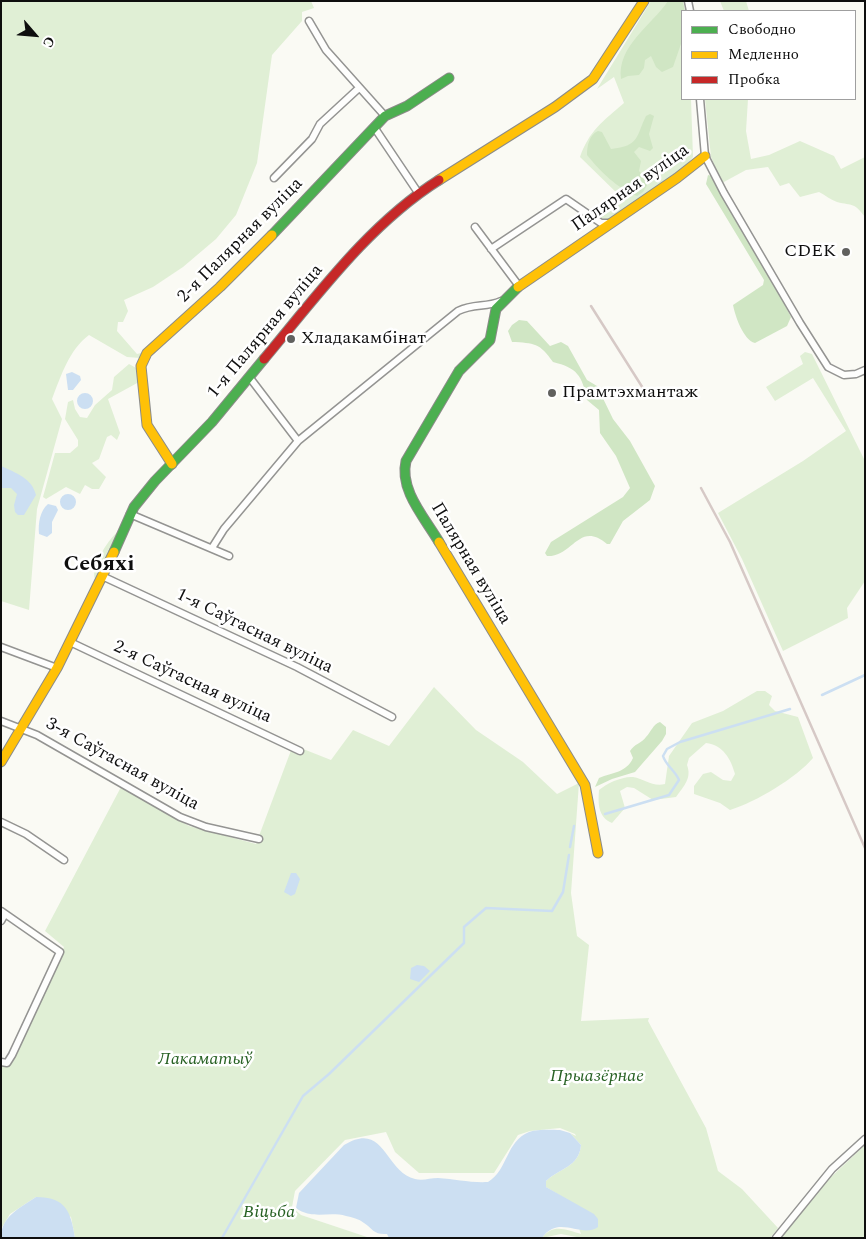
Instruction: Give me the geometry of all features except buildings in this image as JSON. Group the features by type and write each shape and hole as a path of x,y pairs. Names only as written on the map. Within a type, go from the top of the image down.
{"street":[{"name":"1-я Палярная вуліца","path":"1,762 57,668 130,514 139,500 212,422 353,253 419,194 555,107 593,79 644,1"},
{"path":"309,21 326,50 385,116"},
{"name":"2-я Палярная вуліца","path":"172,464 146,425 141,366 147,353 220,287 297,211 385,116 407,106 449,78"},
{"path":"274,178 312,139 320,124 359,88"},
{"name":"Палярная вуліца","path":"598,853 585,785 476,605 404,481 406,461 459,371 490,340 496,310 504,299 519,286 611,224 705,156 700,100"},
{"path":"374,127 419,194"},
{"path":"705,156 734,210 828,367 844,375 856,374 865,370"},
{"path":"491,249 566,199 602,223 611,224"},
{"path":"474,227 519,286"},
{"name":"Палярная вуліца","path":"212,548 224,529 298,441 458,311 471,305 492,305 504,299"},
{"path":"250,378 298,441"},
{"path":"130,514 229,556"},
{"name":"1-я Саўгасная вуліца","path":"102,576 297,667 392,717"},
{"name":"2-я Саўгасная вуліца","path":"70,642 300,750"},
{"path":"1,647 57,668"},
{"name":"3-я Саўгасная вуліца","path":"1,721 37,735 180,817 206,827 258,839"},
{"path":"1,822 26,834 64,860"},
{"path":"1,922 3,913 60,952 4,1062"},
{"path":"776,1238 832,1168 865,1140"}],"green space":[{"path":"1,1 311,1 314,8 302,12 302,21 272,55 257,163 236,215 216,239 183,267 153,287 124,300 128,311 123,322 118,322 117,331 137,354 141,353 140,358 127,357 89,335 76,348 66,364 52,399 62,419 37,509 29,610 1,601"},
{"path":"651,1 680,1 681,100 691,100 693,157 681,171 605,221 598,219 625,201 580,157 592,133 624,103 614,77 597,89"},
{"path":"668,1 683,1 685,10 681,10 681,44 673,67 662,72 656,67 651,56 645,60 644,68 639,75 621,79 621,67 624,56 637,37"},
{"path":"720,1 746,1 749,10 724,10"},
{"path":"705,100 748,100 746,131 751,159 769,155 800,141 834,156 841,169 865,157 865,217 856,207 835,201 819,192 800,197 789,183 780,186 768,167 746,170 722,183 711,157"},
{"path":"650,114 654,116 649,134 653,148 650,151 639,147 634,152 641,161 639,171 649,182 643,192 637,196 623,189 604,173 587,155 587,148 589,141 598,131 602,132 611,149 620,148 632,143 636,139 646,116"},
{"path":"708,175 712,176 770,276 791,317 787,326 755,343 743,332 733,305 763,285 764,280 706,184"},
{"path":"519,320 527,321 550,346 561,342 568,346 587,380 597,386 613,419 630,441 655,486 650,500 623,521 610,544 589,536 576,541 556,555 547,556 545,553 551,542 623,497 630,488 616,456 600,433 599,410 587,400 583,384 577,374 568,367 553,362 536,345 512,342 508,331"},
{"path":"805,352 812,354 865,461 865,581 847,608 848,618 783,651 742,559 718,513 803,461 846,431 813,378 775,401 766,387 803,364 800,356"},
{"path":"129,364 138,369 139,382 108,399 120,433 117,440 111,435 107,437 99,459 92,463 106,477 99,489 92,489 85,485 80,494 66,487 46,499 43,497 55,453 70,453 78,446 78,440 65,419 68,402 73,400 75,409 80,417 87,418 95,405 112,390 114,377"},
{"path":"121,529 97,580 94,574 98,560 112,538"},
{"path":"434,687 476,730 523,762 557,794 579,783 571,893 577,936 589,945 581,1021 649,1018 648,1021 706,1128 718,1171 742,1189 778,1228 770,1238 582,1238 561,1234 542,1238 546,1233 555,1229 581,1234 569,1201 546,1187 546,1181 573,1163 577,1158 581,1145 570,1133 576,1136 575,1134 560,1128 530,1131 518,1135 494,1173 419,1173 395,1152 386,1132 345,1140 295,1191 292,1207 301,1215 370,1238 75,1238 71,1217 36,1197 10,1214 1,1229 1,1067 11,1061 64,947 45,931 121,787 189,826 256,844 293,745 331,760 353,730 389,746"},
{"path":"757,691 765,691 772,696 769,705 775,711 798,717 813,758 806,766 763,795 730,810 720,803 694,794 694,786 703,774 711,772 723,780 731,781 735,774 731,763 722,750 706,743 689,758 687,765 688,778 676,797 653,800 634,788 627,787 620,791 625,808 612,823 601,814 599,790 615,780 629,777 660,785 665,784 669,756 692,723 723,711"},
{"path":"660,722 666,727 666,734 635,772 612,779 595,787 599,778 627,767 633,758 630,751"},
{"path":"865,1145 865,1238 780,1238 829,1179"}],"water":[{"path":"72,372 80,376 81,380 73,390 68,390 66,374"},
{"path":"85,393 91,395 93,401 91,407 85,409 79,407 77,401 79,395"},
{"path":"1,466 23,477 34,489 36,495 24,515 18,515 15,512 14,505 17,494 11,488 1,488"},
{"path":"68,494 74,496 76,502 74,508 68,510 62,508 60,502 62,496"},
{"path":"48,504 56,506 58,510 52,522 52,533 47,537 39,534 39,526 41,514"},
{"path":"291,873 296,873 300,879 295,894 291,896 284,892"},
{"path":"417,965 424,966 430,971 419,982 410,979 411,968"},
{"path":"536,1130 560,1130 570,1133 581,1145 577,1158 573,1163 546,1181 546,1187 594,1214 598,1219 598,1227 591,1230 556,1228 549,1231 542,1238 389,1238 387,1234 376,1233 362,1222 353,1218 340,1215 308,1214 296,1208 299,1193 344,1145 358,1139 368,1139 376,1143 397,1167 415,1179 438,1178 488,1182 495,1177 521,1136"},
{"path":"36,1197 54,1200 65,1208 69,1214 75,1238 1,1238 4,1224 12,1213"}],"waterway":[{"path":"822,695 865,675"},
{"path":"605,814 669,795 679,780 663,756 667,749 680,742 790,709"},
{"path":"570,847 574,826"},
{"path":"222,1238 303,1096 329,1074 464,943 464,927 486,908 552,911 563,892 569,855"}],"railway":[{"path":"591,306 646,393"},
{"path":"701,488 730,542 865,848"}],"traffic: fast":[{"path":"272,235 385,116 407,106 449,78"},
{"path":"439,542 410,493 406,483 406,461 459,371 490,340 496,309 518,287"},
{"path":"114,552 134,507 155,481 212,422 264,359"}],"traffic: slow":[{"path":"439,180 555,107 593,79 644,1"},
{"path":"518,287 677,178 705,156"},
{"path":"172,464 147,425 141,366 147,353 220,287 272,235"},
{"path":"439,542 585,785 598,853"},
{"path":"1,762 57,668 114,552"}],"traffic: jam":[{"path":"264,359 366,240 413,198 439,180"}],"place":[{"name":"CDEK","path":"846,252"},
{"name":"Хладакамбінат","path":"291,339"},
{"name":"Прамтэхмантаж","path":"552,393"}],"district":[{"name":"Себяхі","path":"99,566"}],"park label":[{"name":"Лакаматыў","path":"205,1060"},
{"name":"Прыазёрнае","path":"597,1077"},
{"name":"Віцьба","path":"269,1213"}]}
